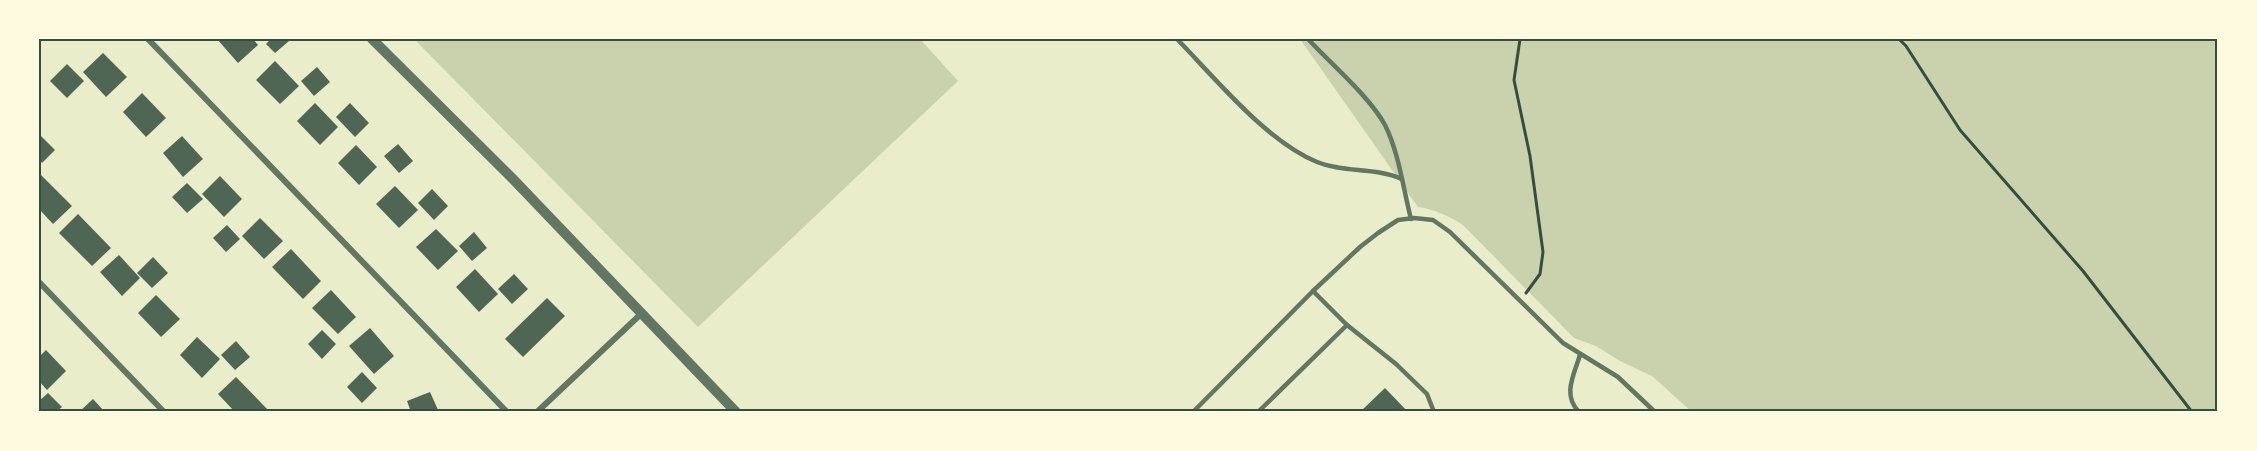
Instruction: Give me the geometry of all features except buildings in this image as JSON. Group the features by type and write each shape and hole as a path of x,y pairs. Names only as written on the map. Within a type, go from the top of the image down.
{"street":[{"path":"148,39 507,412"},
{"path":"372,39 503,169 736,412"},
{"path":"39,282 164,412"},
{"path":"537,412 642,313"}],"lane":[{"path":"1177,39 1264,128 1292,150 1319,163 1388,173 1401,179"},
{"path":"1308,39 1378,115 1390,138 1411,219"},
{"path":"1193,412 1360,247 1398,220 1411,219 1434,220 1450,232 1563,343 1580,356 1618,378 1654,412"},
{"path":"1313,291 1347,325 1396,364 1427,394 1434,412"},
{"path":"1258,412 1347,325"},
{"path":"1579,412 1574,407 1569,394 1580,356"},
{"path":"1200,406 1205,412"}],"path":[{"path":"1518,301 1540,274 1543,252 1530,156 1514,80 1520,39"},
{"path":"1899,39 1906,46 1960,130 2083,271 2192,412"}],"green space":[{"path":"414,39 920,39 958,81 698,327"},
{"path":"1300,39 2218,39 2218,412 1692,412 1652,376 1620,361 1596,346 1574,338 1463,225 1441,213 1418,207"}]}
